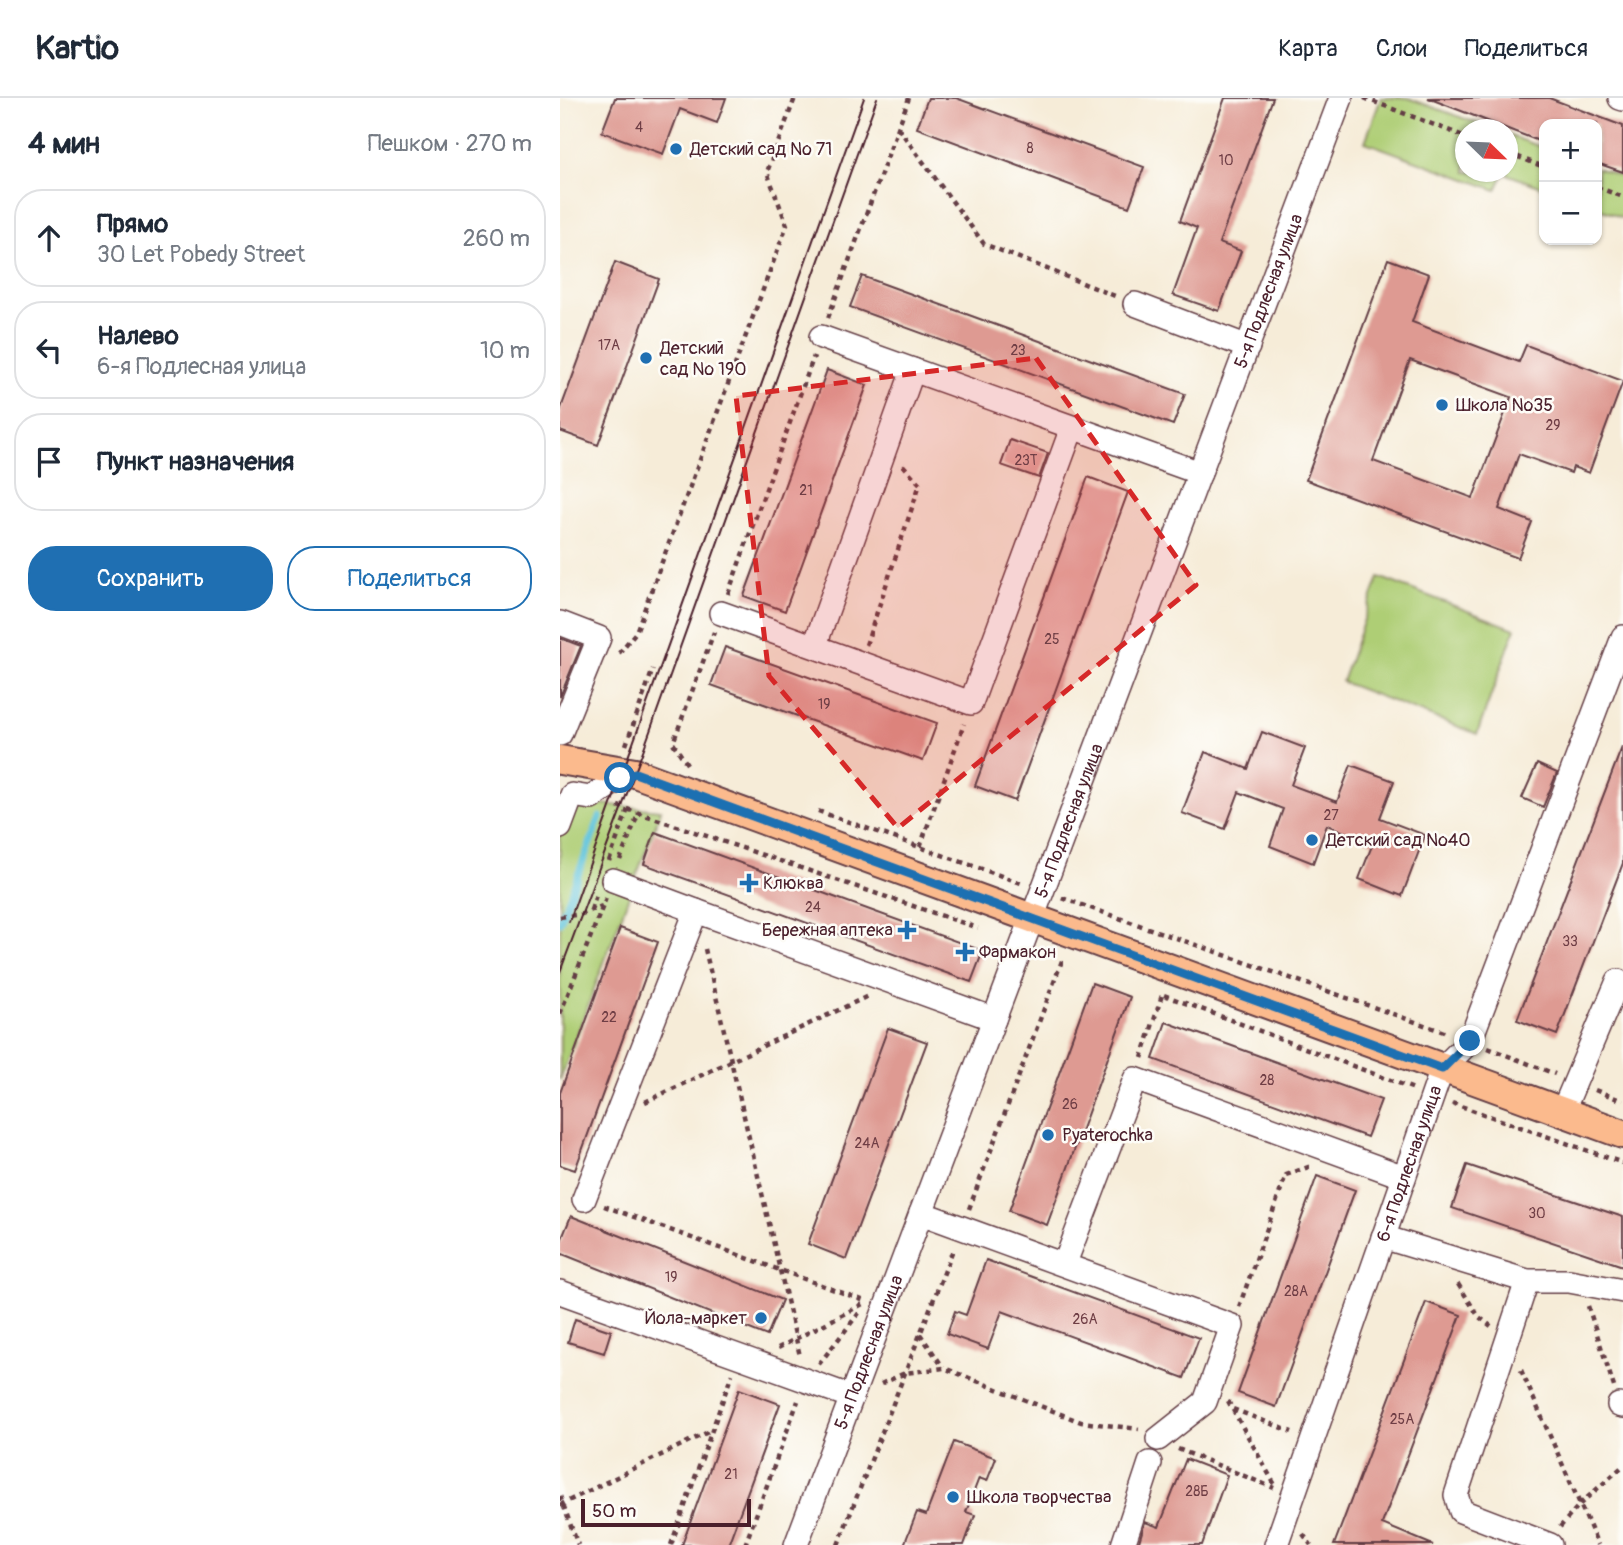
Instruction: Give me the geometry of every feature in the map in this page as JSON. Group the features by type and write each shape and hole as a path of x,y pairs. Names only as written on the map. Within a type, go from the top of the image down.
{"main road":[{"path":"560,760 635,773 1027,931 1442,1069 1623,1135"}],"street":[{"name":"5-я Подлесная улица","path":"796,1545 852,1397 876,1305 921,1213 1342,98"},
{"path":"1135,304 1248,347"},
{"path":"821,337 1200,473"},
{"path":"815,645 913,370"},
{"path":"721,613 971,703 1072,428"},
{"path":"560,623 599,638 560,734"},
{"name":"6-я Подлесная улица","path":"1276,1545 1285,1492 1313,1440 1442,1069 1470,1041 1615,681 1623,636"},
{"path":"560,827 572,795 591,798 620,778 635,773"},
{"path":"613,880 994,1019"},
{"path":"584,1199 696,911"},
{"path":"1562,1113 1621,978"},
{"path":"1065,1263 1135,1079 1404,1177"},
{"path":"921,1213 1065,1263 1232,1326 1205,1402 1158,1439"},
{"path":"1383,1237 1527,1281 1578,1283 1623,1291"},
{"path":"1527,1281 1456,1495 1461,1511 1548,1544"},
{"path":"560,1292 852,1397"},
{"path":"1123,1545 1150,1463"}],"path":[{"path":"615,657 636,632 787,225 767,172 795,98"},
{"path":"700,768 687,764 673,743 909,98"},
{"path":"1364,98 1455,133"},
{"path":"897,128 984,244 1135,304"},
{"path":"1518,157 1539,165"},
{"path":"1602,189 1623,197"},
{"path":"861,662 920,484 886,446"},
{"path":"626,745 653,669"},
{"path":"920,847 971,703"},
{"path":"591,798 1027,931 1063,958 1076,962"},
{"path":"816,810 1470,1041 1623,1101"},
{"path":"560,1014 639,812"},
{"path":"560,917 582,914 603,905"},
{"path":"696,911 805,1381"},
{"path":"838,1545 1063,958"},
{"path":"616,1116 894,983"},
{"path":"1150,990 1432,1096 1623,1163"},
{"path":"1135,1079 1162,995"},
{"path":"1232,1326 1286,1175 1341,1154"},
{"path":"584,1199 876,1305"},
{"path":"1440,1255 1479,1317 1508,1339 1598,1545"},
{"path":"1578,1283 1596,1324 1621,1406"},
{"path":"671,1545 712,1430 746,1360 876,1305"},
{"path":"745,1545 805,1381 876,1305"},
{"path":"920,1334 944,1368"},
{"path":"852,1397 905,1373 944,1368 1081,1422 1140,1429 1285,1492"},
{"path":"1214,1376 1285,1492"},
{"path":"1233,1409 1313,1440"},
{"path":"561,1504 712,1430"},
{"path":"1548,1544 1580,1504 1623,1466"},
{"path":"560,1496 578,1545"}],"highlighted area":[{"path":"1036,358 1196,585 898,828 769,676 736,396"}],"green space":[{"path":"1381,98 1408,98 1466,119 1455,119 1455,175 1365,142"},
{"path":"1518,139 1539,146 1539,186 1518,178"},
{"path":"1602,170 1623,177 1623,218 1602,210"},
{"path":"1474,182 1500,182 1496,190"},
{"path":"1379,577 1515,629 1477,734 1342,682"},
{"path":"560,802 661,810 560,1080"}],"building":[{"path":"615,98 726,98 717,123 680,109 663,154 602,132"},
{"path":"928,98 956,98 1144,167 1129,207 917,128"},
{"path":"1225,98 1273,98 1219,243 1241,251 1219,311 1173,295 1197,228 1180,221"},
{"path":"1428,98 1549,98 1623,126 1623,172 1602,165 1602,119 1539,119 1539,141 1518,133 1518,119 1482,119"},
{"path":"1388,259 1429,274 1412,322 1519,362 1526,345 1623,381 1589,473 1573,467 1571,473 1519,454 1499,509 1532,522 1518,558 1306,480","holes":["1410,360 1511,397 1473,498 1373,461"]},
{"path":"615,262 659,279 598,445 560,431 560,411"},
{"path":"862,276 1185,394 1173,425 850,307"},
{"path":"827,370 867,385 785,611 744,596"},
{"path":"1010,440 1048,453 1039,478 1001,465"},
{"path":"1088,477 1128,492 1015,801 975,786"},
{"path":"560,638 581,646 560,697"},
{"path":"725,647 937,723 923,761 711,685"},
{"path":"1262,732 1305,748 1291,785 1337,802 1351,765 1394,781 1380,818 1425,835 1402,896 1359,879 1373,843 1327,825 1313,863 1270,846 1283,809 1239,792 1225,829 1182,813 1205,752 1248,769"},
{"path":"1622,747 1623,863 1557,1035 1517,1020"},
{"path":"1537,764 1557,773 1543,807 1522,798"},
{"path":"655,832 983,951 971,982 644,864"},
{"path":"620,928 658,942 575,1170 560,1165 560,1093"},
{"path":"1092,983 1130,997 1047,1225 1009,1211"},
{"path":"1166,1022 1381,1100 1367,1137 1153,1059"},
{"path":"888,1028 927,1042 846,1259 808,1244"},
{"path":"1467,1165 1623,1217 1623,1266 1452,1208"},
{"path":"1317,1176 1355,1190 1276,1407 1238,1393"},
{"path":"571,1216 782,1300 767,1336 560,1253 560,1243"},
{"path":"986,1260 1199,1338 1184,1378 1002,1311 988,1349 947,1334 955,1311 966,1315"},
{"path":"1426,1302 1461,1315 1382,1524 1433,1545 1334,1545"},
{"path":"575,1319 611,1331 604,1353 568,1342"},
{"path":"739,1389 780,1404 728,1545 682,1545"},
{"name":"Школа творчества","path":"954,1442 996,1458 987,1481 979,1478 966,1512 975,1515 964,1545 904,1545 917,1512 926,1515"},
{"path":"1186,1459 1227,1475 1202,1545 1138,1545 1145,1522 1159,1527"}],"waterway":[{"path":"560,922 600,817"}],"tram line":[{"path":"569,922 864,98"},
{"path":"560,972 644,748 877,98"}],"place":[{"name":"Детский сад № 71","path":"676,149"},
{"name":"Детский сад № 190","path":"646,358"},
{"name":"Школа №35","path":"1442,405"},
{"name":"Детский сад №40","path":"1312,840"},
{"name":"Клюква","path":"749,883"},
{"name":"Бережная аптека","path":"907,930"},
{"name":"Фармакон","path":"965,952"},
{"name":"Pyaterochka","path":"1048,1135"},
{"name":"Йола-маркет","path":"761,1318"},
{"name":"Школа творчества","path":"953,1497"}],"route":[{"path":"620,778 635,773 1442,1069 1470,1041"}]}
